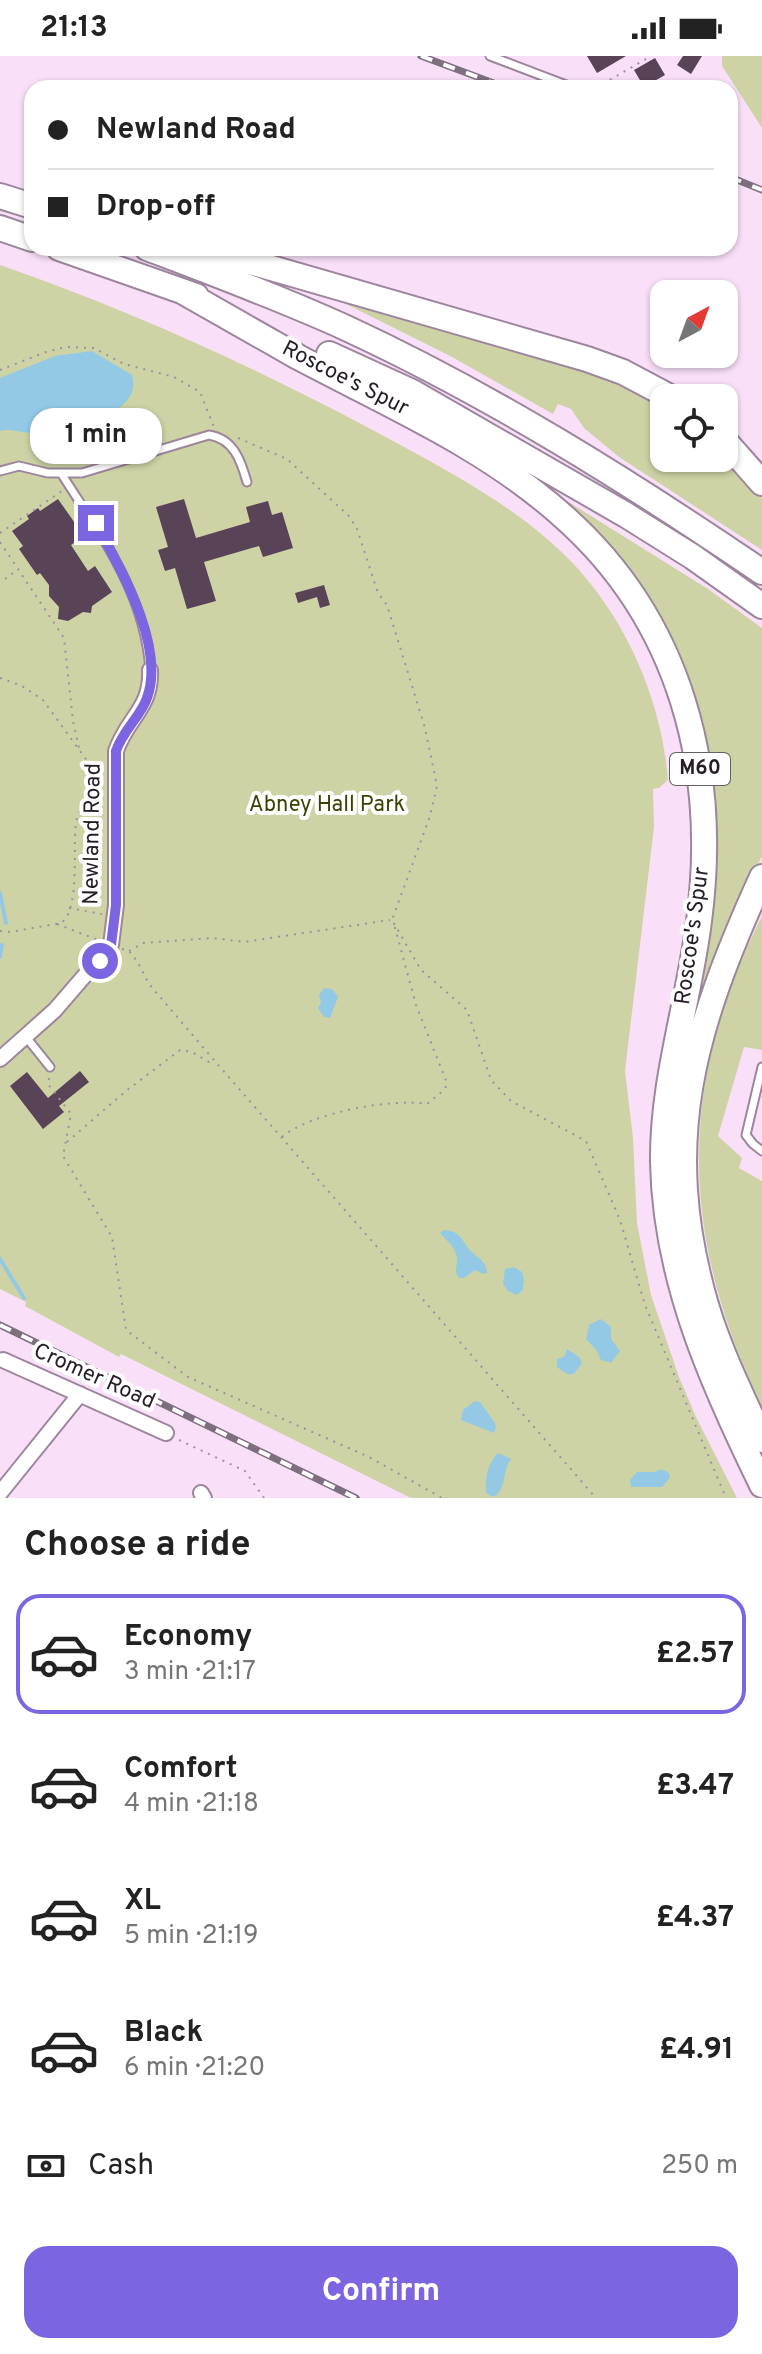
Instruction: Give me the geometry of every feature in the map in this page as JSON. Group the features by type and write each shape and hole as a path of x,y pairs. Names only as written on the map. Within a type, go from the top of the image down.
{"highway":[{"path":"0,196 24,204"},
{"path":"0,228 24,236"},
{"name":"M60","path":"82,256 182,291 412,392 626,515 762,606"},
{"path":"168,256 345,328 432,372 591,461 762,572"},
{"path":"230,256 587,359 650,386"},
{"name":"Roscoe's Spur","path":"182,291 299,357 411,413 518,479 567,519 602,555 643,613 662,649 679,685 698,757 706,844 699,922 666,1111 663,1161 666,1207 677,1272 703,1355 762,1485"},
{"path":"738,456 762,483"},
{"name":"Roscoe's Spur","path":"762,877 732,943 707,1011 690,1081 683,1145 687,1215 700,1282 718,1341 762,1440"}],"street":[{"name":"Newland Road","path":"111,945 115,917 116,751 125,730 146,702 151,682 150,670"},
{"path":"0,1059 71,993 111,945"},
{"name":"Cromer Road","path":"3,1360 166,1433"},
{"path":"3,1484 80,1394"}],"lane":[{"path":"490,56 553,80"},
{"path":"0,471 19,466 82,473 209,435 219,437 232,448 247,482"},
{"path":"61,473 96,523 133,596 148,636 150,670"},
{"path":"26,1037 50,1067"},
{"path":"762,1067 746,1135 762,1151"}],"path":[{"path":"610,80 651,56"},
{"path":"0,370 56,349 94,348 124,364 174,377 200,392 215,429"},
{"path":"229,435 287,459 349,516 357,529 378,593 387,605 425,728 437,786 430,816 392,920 416,1005 447,1083 445,1089 427,1104 405,1102 327,1116 291,1129 281,1138"},
{"path":"0,533 69,486"},
{"path":"0,542 64,638 79,748"},
{"path":"5,579 18,569"},
{"path":"0,678 22,686 43,700 100,780 116,787"},
{"path":"0,931 65,921 74,884 77,817 86,802 84,778 88,763"},
{"path":"69,908 115,917"},
{"path":"129,951 143,943 213,938 244,942 392,920"},
{"path":"392,920 421,970 467,1010 491,1080 511,1101 586,1141 620,1220 645,1305 726,1498"},
{"path":"57,924 129,951 149,984 213,1059 596,1498"},
{"path":"66,1143 180,1050 192,1052 209,1062 213,1059"},
{"path":"50,1067 48,1084 71,1114 63,1156 112,1237 126,1330 188,1377 369,1457 442,1498"},
{"path":"166,1433 245,1471 264,1498"}],"green space":[{"path":"722,56 762,56 762,128 738,91 738,80 731,80 722,66"},
{"name":"Abney Hall Park","path":"0,265 108,306 213,351 368,427 441,467 504,506 544,536 580,571 614,617 651,696 665,752 668,780 653,789 654,827 625,1071 633,1138 637,1223 651,1295 679,1377 737,1498 411,1498 121,1354 119,1357 0,1289"},
{"path":"344,303 588,368 650,397 650,472 738,472 762,499 762,550 619,457 584,428 571,409 558,404 553,414 452,357"},
{"path":"535,481 708,589 762,628 762,856 735,912 696,1023 689,1022 710,900 673,652"},
{"path":"762,916 762,1050 744,1047 718,1136 742,1158 739,1168 762,1181 762,1407 735,1344 715,1282 703,1222 699,1162 703,1101 714,1041 734,979"}],"water":[{"path":"92,351 132,375 131,395 118,409 99,418 66,423 41,432 0,431 0,378 55,356"},
{"path":"324,988 332,989 338,997 330,1018 324,1017 318,1008 321,1003 319,995"},
{"path":"444,1230 459,1236 483,1262 487,1273 475,1270 459,1278 456,1253 440,1233"},
{"path":"514,1267 522,1272 524,1279 523,1290 517,1295 508,1291 503,1284 505,1269"},
{"path":"601,1319 611,1327 611,1339 620,1351 611,1363 601,1360 586,1339 589,1325"},
{"path":"567,1349 582,1363 571,1374 557,1367 557,1359 564,1357"},
{"path":"475,1401 480,1402 495,1423 494,1433 461,1420 463,1410"},
{"path":"498,1453 511,1459 500,1490 493,1497 486,1493 486,1476"},
{"path":"661,1469 669,1473 670,1478 662,1487 631,1487 630,1480 637,1472"}],"building":[{"path":"587,56 626,56 597,73"},
{"path":"683,56 702,56 691,74 677,65"},
{"path":"655,58 665,75 656,80 640,80 634,70"},
{"path":"58,499 84,536 71,545 88,571 95,566 112,592 92,606 91,613 83,612 68,621 58,619 59,607 49,596 49,585 40,573 37,575 19,549 23,546 12,531 38,508 40,511"},
{"path":"184,499 196,538 250,522 246,507 268,501 272,515 282,512 293,548 263,557 259,546 204,562 216,601 187,609 175,568 165,571 158,550 168,547 156,507"},
{"path":"324,585 330,605 320,608 317,597 298,603 295,593"},
{"path":"80,1071 89,1082 59,1106 64,1112 43,1129 10,1086 27,1072 48,1098"}],"waterway":[{"path":"0,893 6,923"},
{"path":"0,957 2,945"},
{"path":"0,1259 24,1298"}],"railway":[{"path":"421,56 486,80"},
{"path":"738,180 762,190"},
{"path":"0,1325 356,1498"}],"route":[{"path":"96,523 118,563 148,636 151,682 146,702 125,730 116,751 116,905 111,945 100,961"}]}
